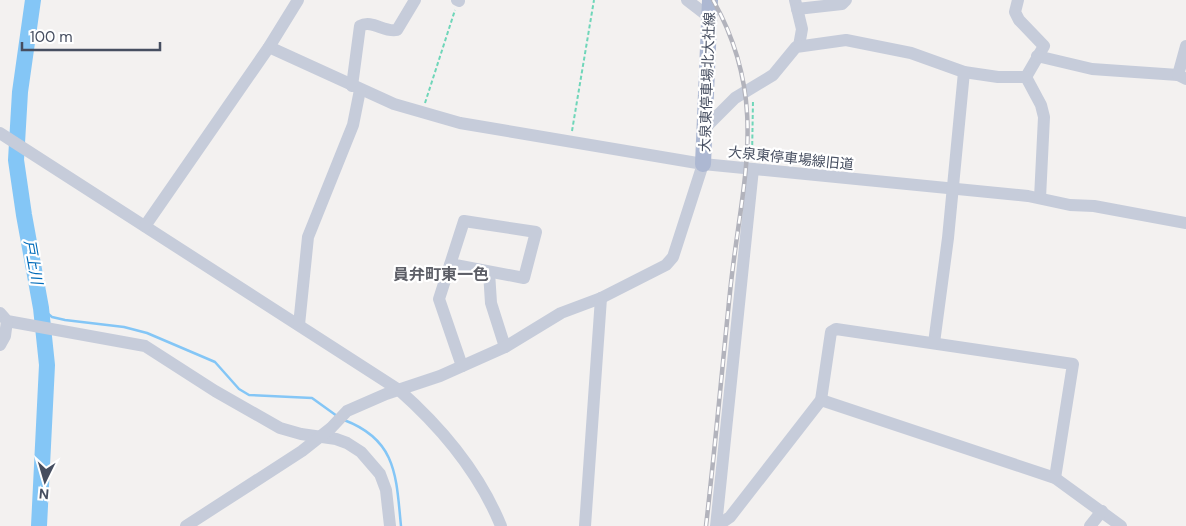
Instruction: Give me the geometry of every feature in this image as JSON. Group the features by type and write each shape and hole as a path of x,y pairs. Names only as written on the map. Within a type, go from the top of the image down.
{"main road":[{"name":"大泉東停車場北大社線","path":"703,164 710,0"}],"street":[{"path":"145,226 269,47 298,0"},
{"path":"299,325 308,237 353,125 360,26 368,24 390,31 397,30 415,0"},
{"path":"687,0 709,17"},
{"path":"799,46 802,29 796,5 842,4 846,0"},
{"path":"1018,0 1015,12 1019,20 1044,46 1026,77"},
{"path":"706,127 735,98 773,75 792,50 799,46 846,40 911,53 964,72 998,77 1026,77"},
{"path":"1037,56 1092,69 1182,77 1186,46"},
{"name":"大泉東停車場線旧道","path":"269,47 356,88 422,113 460,123 703,164 1040,198 1070,205 1094,206 1186,223"},
{"path":"934,343 953,190 964,72"},
{"path":"1026,77 1041,105 1044,117 1040,198"},
{"path":"0,133 399,390 441,431 466,463 492,504 501,526"},
{"path":"186,526 326,432 343,415 505,347 561,313 600,298 660,269 671,260 703,164"},
{"path":"716,526 752,169"},
{"path":"450,264 524,278 536,232 464,221 450,264 439,299 462,366"},
{"path":"489,272 490,304 505,347"},
{"path":"585,526 600,298"},
{"path":"0,345 5,336 3,317 26,326 145,346 215,391 280,428 301,434 326,432 361,452 380,474 386,490 390,526"},
{"path":"716,526 730,517 821,400 830,340 834,330 1073,364 1055,478"},
{"path":"821,400 1055,478 1121,526"},
{"path":"1090,526 1102,511"}],"path":[{"path":"422,113 446,32 458,0"},
{"path":"571,142 594,0"},
{"path":"752,88 752,169"}],"waterway":[{"name":"戸上川","path":"33,0 20,92 16,160 41,308 47,365 39,526"},
{"path":"41,308 52,317 124,327 147,333 215,362 239,389 249,395 312,398 337,416"},
{"path":"344,420 361,428 375,438 391,462 395,476 401,526"}],"railway":[{"path":"706,526 730,292 745,179 747,144 747,109 742,74 731,38 713,0"}],"district":[{"name":"員弁町東一色","path":"441,274"}]}
